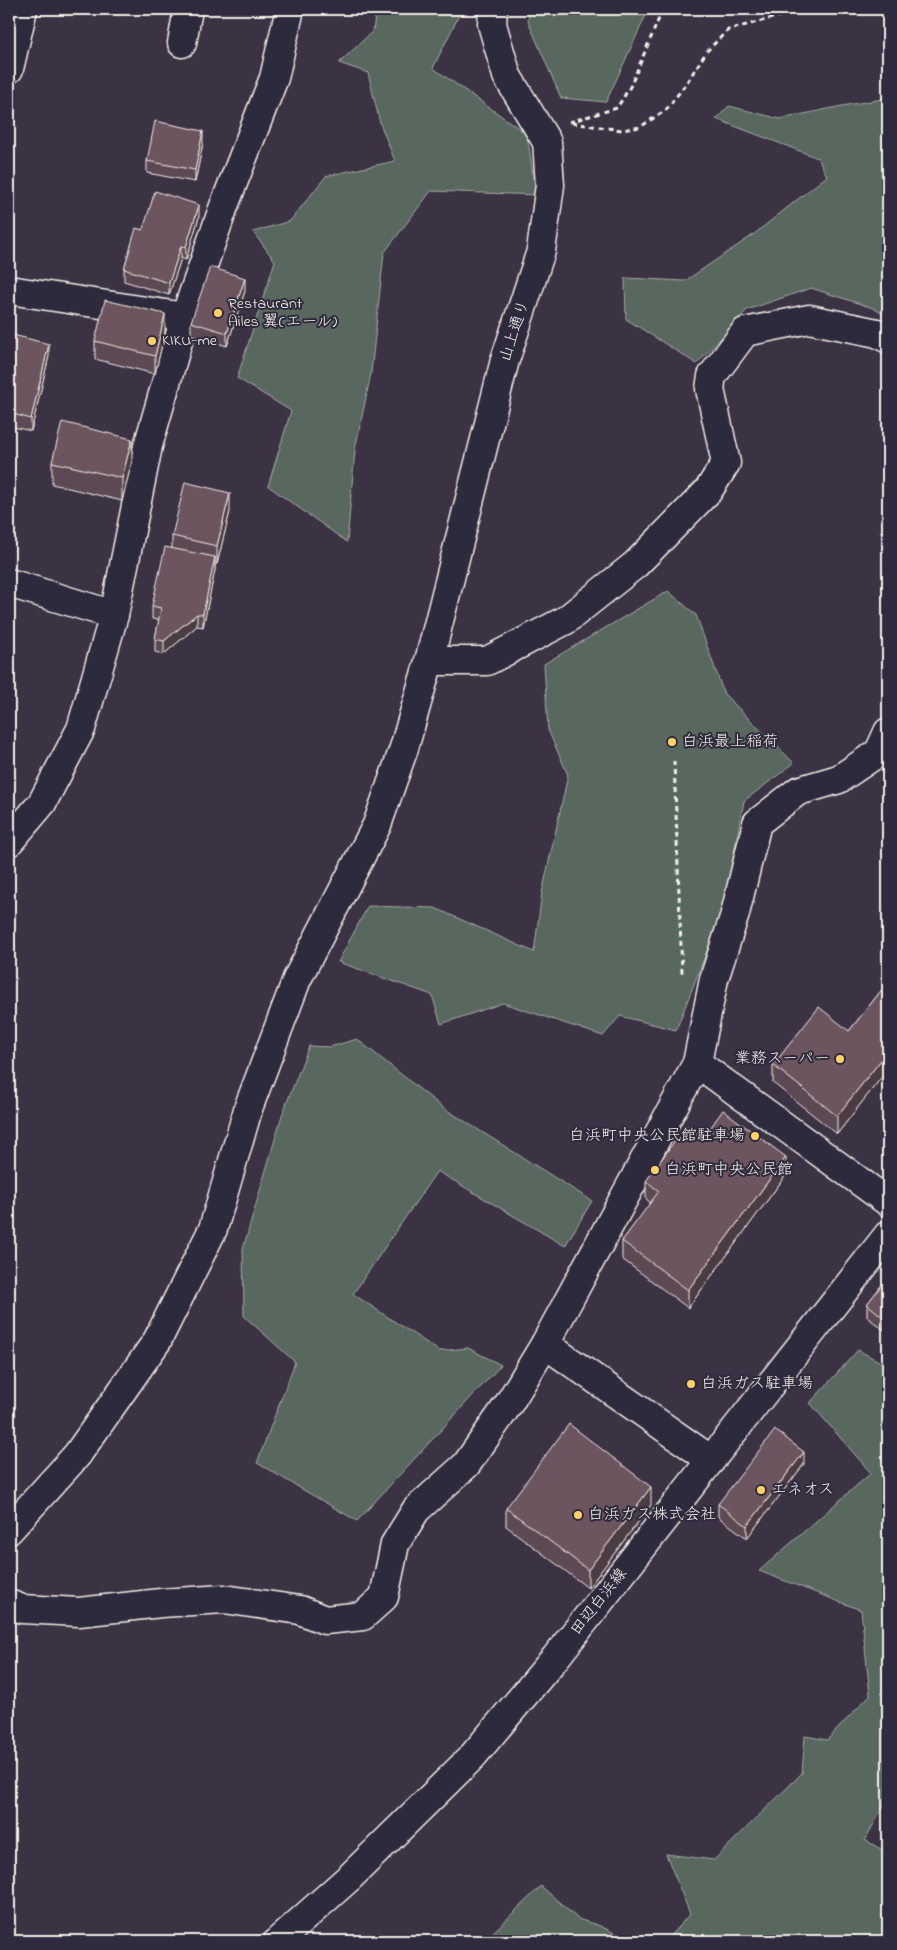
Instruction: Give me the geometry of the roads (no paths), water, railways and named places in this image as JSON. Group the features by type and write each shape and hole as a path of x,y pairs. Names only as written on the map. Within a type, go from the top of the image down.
{"street":[{"path":"9,68 23,9"},
{"path":"182,43 188,9"},
{"path":"9,842 42,803 82,729 114,615 148,446 185,317 224,206 274,78 290,9"},
{"name":"山上通り","path":"9,1530 77,1454 157,1341 213,1229 249,1106 293,988 377,825 404,748 429,661 505,360 541,251 550,185 547,142 507,76 492,24 493,9"},
{"path":"9,290 185,317"},
{"path":"429,661 488,661 566,620 636,564 708,491 726,463 710,389 712,376 745,332 809,319 877,333 888,339"},
{"path":"9,583 114,615"},
{"path":"9,1604 22,1609 79,1612 224,1599 300,1610 325,1620 363,1616 384,1596 395,1544 416,1510 466,1465 508,1405 545,1344 697,1063 714,979 735,914 757,823 798,791 839,779 871,758 879,752 888,732"},
{"path":"697,1063 888,1202"},
{"name":"田辺白浜線","path":"278,1941 350,1876 472,1757 556,1657 888,1235"},
{"path":"545,1344 710,1460"}],"place":[{"name":"Restaurant Ailes 翼(エール)","path":"218,313"},
{"name":"KIKU-me","path":"152,341"},
{"name":"白浜最上稲荷","path":"672,742"},
{"name":"業務スーパー","path":"840,1059"},
{"name":"白浜町中央公民館駐車場","path":"755,1136"},
{"name":"白浜町中央公民館","path":"655,1170"},
{"name":"白浜ガス駐車場","path":"691,1384"},
{"name":"エネオス","path":"761,1490"},
{"name":"白浜ガス株式会社","path":"578,1515"}]}
